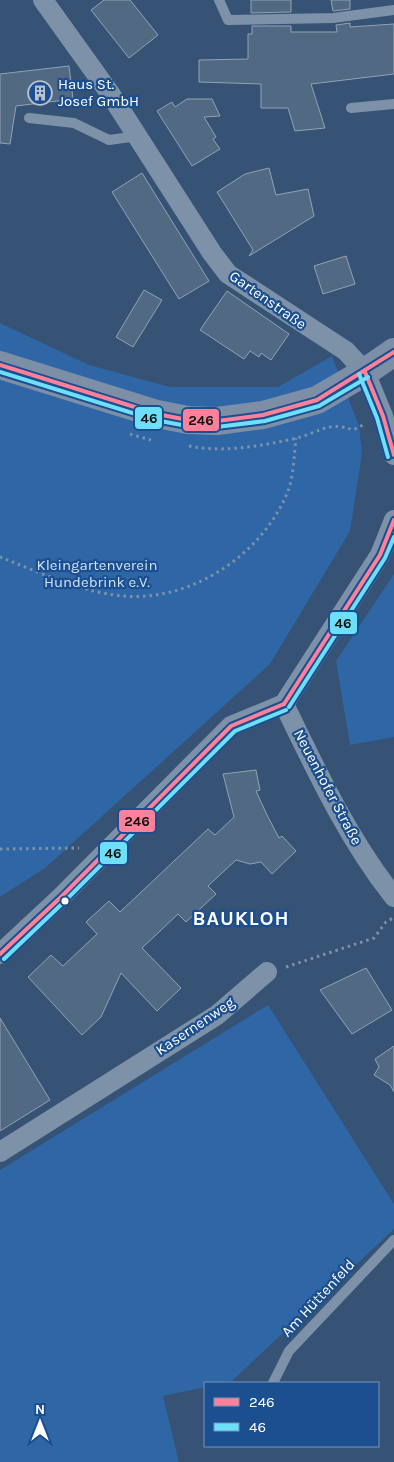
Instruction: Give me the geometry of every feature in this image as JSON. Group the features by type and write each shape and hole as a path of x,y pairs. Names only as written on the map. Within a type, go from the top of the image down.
{"main road":[{"path":"0,365 157,414 188,420 217,421 263,415 317,400 365,372 394,352"}],"street":[{"name":"Gartenstraße","path":"42,0 69,35 138,136 212,253 228,274 346,351 365,372"},
{"path":"365,372 383,416 394,455"},
{"path":"0,954 62,897 231,726 284,704 380,555 394,520"},
{"name":"Neuenhofer Straße","path":"284,704 321,780 374,871 394,897"},
{"name":"Kasernenweg","path":"0,1152 217,1015 267,972"}],"lane":[{"path":"219,0 228,20 333,18 394,10"},
{"path":"351,108 394,104"},
{"path":"29,118 74,123 109,140 138,136"},
{"name":"Am Hüttenfeld","path":"274,1382 289,1351 394,1240"}],"path":[{"path":"0,556 75,586 123,596 184,589 243,555 272,523 288,489 296,438"},
{"path":"0,849 109,848"},
{"path":"267,972 374,938 386,922 394,918"}],"green space":[{"name":"Kleingartenverein Hundebrink e.V.","path":"0,323 89,365 170,387 278,387 332,356 359,426 362,453 350,531 270,664 45,868 0,897"},
{"path":"394,574 394,737 350,745 336,661"},
{"path":"268,1005 394,1204 394,1229 232,1381 204,1382 204,1387 163,1396 179,1462 0,1462 0,1170"}],"building":[{"path":"104,0 130,0 158,35 129,58 91,10"},
{"path":"251,0 291,0 291,12 251,13"},
{"path":"331,0 350,0 350,9 333,11"},
{"path":"350,23 350,27 394,24 394,74 311,84 325,128 295,131 288,108 261,108 261,84 199,82 199,60 248,59 248,34 252,34 252,26 291,26 291,32 337,32 336,25"},
{"name":"Haus St. Josef GmbH","path":"69,66 73,99 16,106 10,144 0,143 0,74"},
{"path":"187,99 212,99 220,116 204,117 216,137 213,139 220,149 192,166 157,111 172,102 175,107"},
{"path":"269,168 276,195 308,189 314,216 249,256 253,250 217,192 245,174"},
{"path":"142,173 209,281 179,299 112,192"},
{"path":"346,256 355,284 323,294 314,266"},
{"path":"144,290 162,300 133,347 116,337"},
{"path":"227,291 289,334 271,360 261,353 259,357 250,351 244,359 200,330"},
{"path":"256,770 260,790 256,791 267,815 279,838 282,836 296,851 272,874 261,862 250,864 236,860 208,886 216,894 186,922 178,914 142,948 181,988 157,1011 121,973 101,1017 82,1035 28,977 51,955 63,966 97,934 86,922 109,901 120,912 208,829 215,835 234,817 223,774"},
{"path":"366,968 392,1010 352,1034 320,990"},
{"path":"0,1018 50,1100 0,1131"},
{"path":"394,1046 394,1092 390,1085 374,1075 379,1067 375,1059"}],"transit line":[{"name":"246","path":"0,365 157,414 188,420 217,421 263,415 317,400 394,352"},
{"name":"46","path":"0,372 155,420 187,426 217,427 265,421 319,406 368,377"},
{"name":"246","path":"365,372 383,416 394,455"},
{"name":"46","path":"359,374 377,418 388,457"},
{"name":"246","path":"284,704 380,555 394,520"},
{"name":"46","path":"289,707 385,558 394,537"},
{"name":"246","path":"0,954 61,897 231,726 284,704"},
{"name":"46","path":"4,959 65,901 235,731 286,710"}],"place":[{"name":"Haus St. Josef GmbH","path":"40,93"}],"district":[{"name":"BAUKLOH","path":"241,918"}]}
